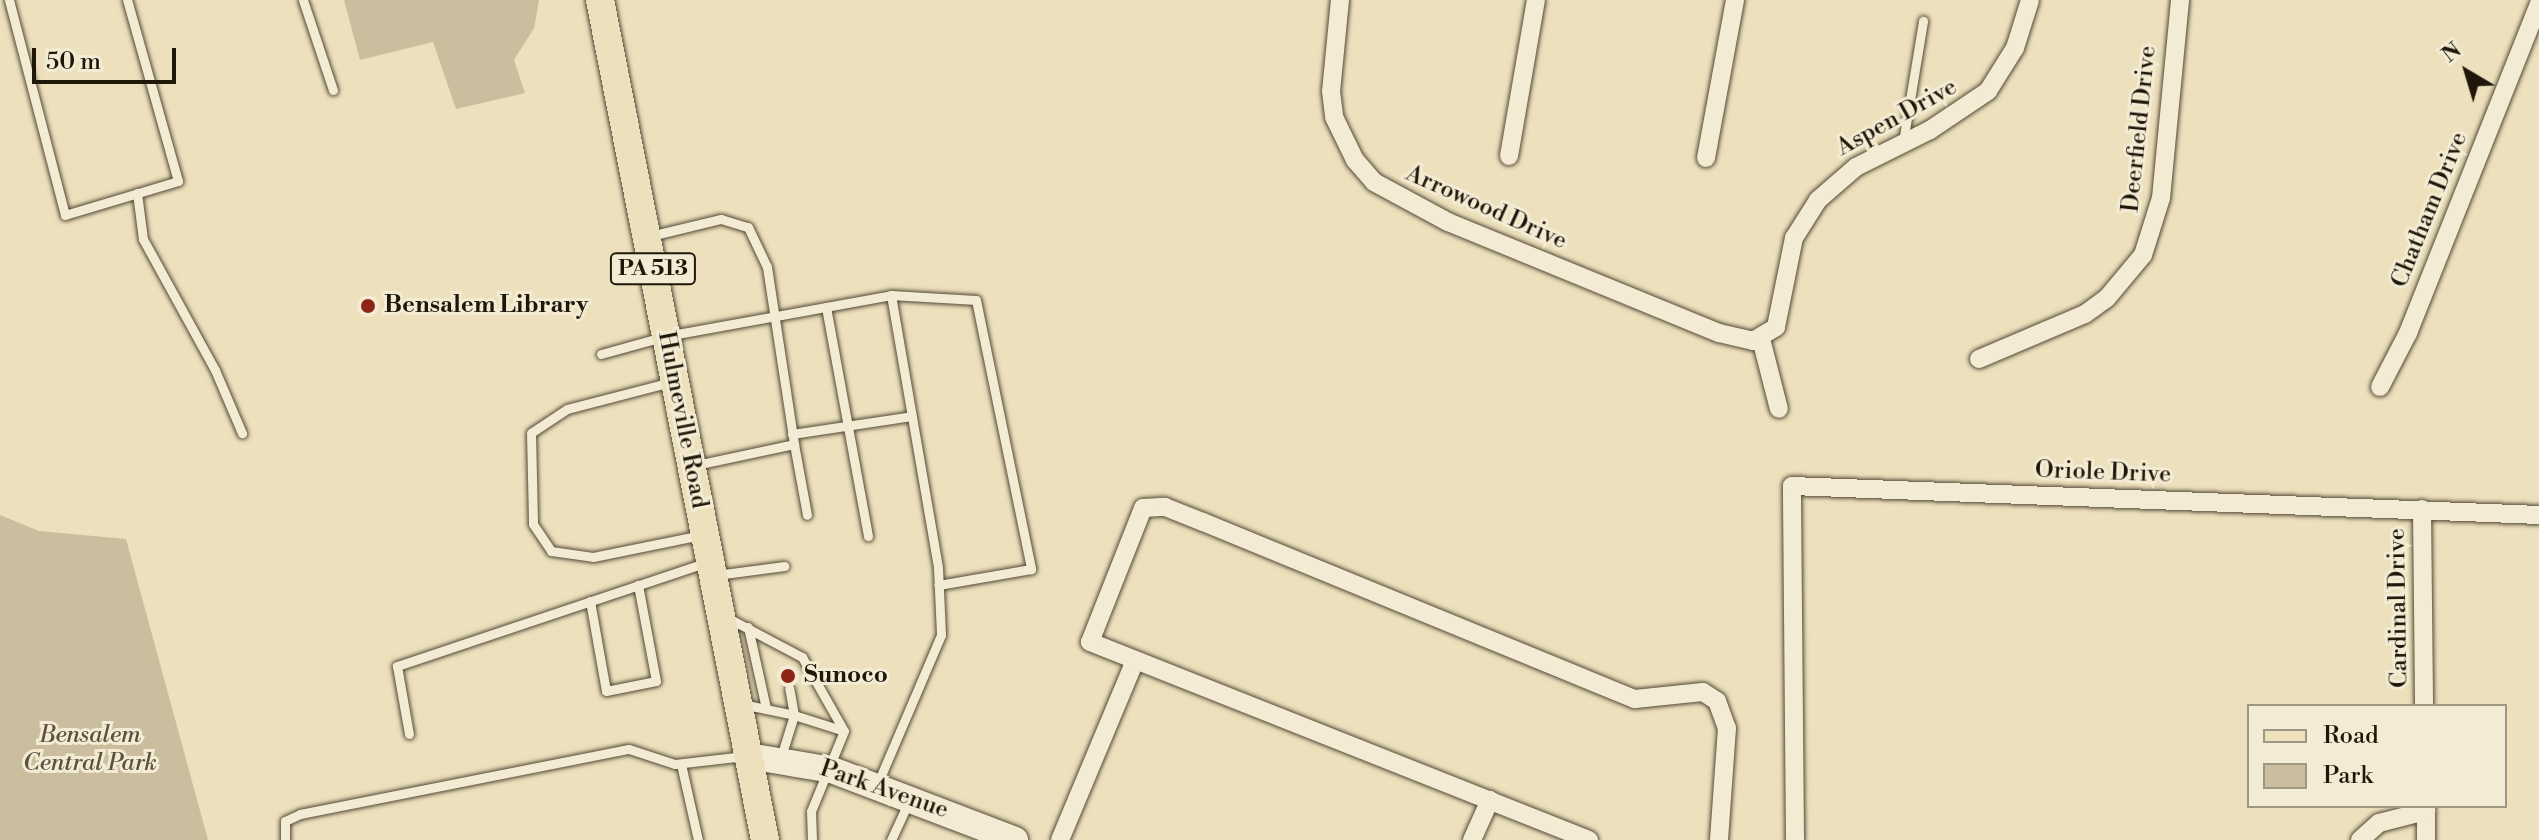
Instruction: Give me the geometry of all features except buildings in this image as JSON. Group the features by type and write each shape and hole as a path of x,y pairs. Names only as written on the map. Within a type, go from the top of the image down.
{"main road":[{"name":"Hulmeville Road","path":"600,0 721,615 752,706 749,756 765,840"}],"street":[{"name":"Arrowood Drive","path":"1340,0 1331,91 1334,117 1355,160 1374,182 1448,222 1719,333 1741,341 1761,339"},
{"path":"1509,156 1536,0"},
{"path":"1706,158 1735,0"},
{"name":"Aspen Drive","path":"1761,339 1781,316 1787,260 1803,221 1839,179 1988,91 2015,48 2030,0"},
{"name":"Deerfield Drive","path":"1979,359 2085,314 2107,298 2143,255 2161,198 2180,0"},
{"name":"Chatham Drive","path":"2380,387 2408,333 2539,3"},
{"path":"1761,339 1779,409"},
{"name":"Oriole Drive","path":"1795,840 1792,486 2539,515"},
{"path":"1589,840 1090,642 1143,508 1165,507 1635,699 1703,692 1717,701 1727,728 1719,840"},
{"name":"Cardinal Drive","path":"2422,509 2424,704"},
{"path":"1060,840 1135,661"},
{"name":"Park Avenue","path":"749,756 832,770 911,798 968,831 1015,840"},
{"path":"1472,840 1490,800"},
{"path":"2360,840 2379,823 2426,808 2426,840"}],"lane":[{"path":"9,0 65,215 178,181 127,0"},
{"path":"303,0 333,90"},
{"path":"1903,142 1923,21"},
{"path":"137,193 143,239 215,370 242,433"},
{"path":"646,236 721,219 748,227 767,267 771,317 807,515"},
{"path":"601,354 666,336 891,295 976,300 1031,569 938,585"},
{"path":"877,786 941,635 938,585 891,295"},
{"path":"826,307 868,536"},
{"path":"675,381 567,409 531,433 533,524 551,551 593,557 709,557 784,566"},
{"path":"692,466 848,426 912,416"},
{"path":"409,734 397,666 638,585 709,557"},
{"path":"590,601 606,691 656,681 638,585"},
{"path":"721,615 802,657 844,731 832,770 811,811 812,840"},
{"path":"748,627 752,706 844,731"},
{"path":"781,645 784,661"},
{"path":"780,760 794,715 789,688"},
{"path":"285,840 285,821 300,814 629,749 681,764 749,756"},
{"path":"681,764 698,840"},
{"path":"891,840 911,798"}],"green space":[{"path":"344,0 539,0 534,28 514,60 525,93 456,109 433,42 360,60"},
{"name":"Bensalem Central Park","path":"0,515 39,531 126,539 208,840 0,840"}],"place":[{"name":"Bensalem Library","path":"368,306"},
{"name":"Sunoco","path":"788,676"}]}
